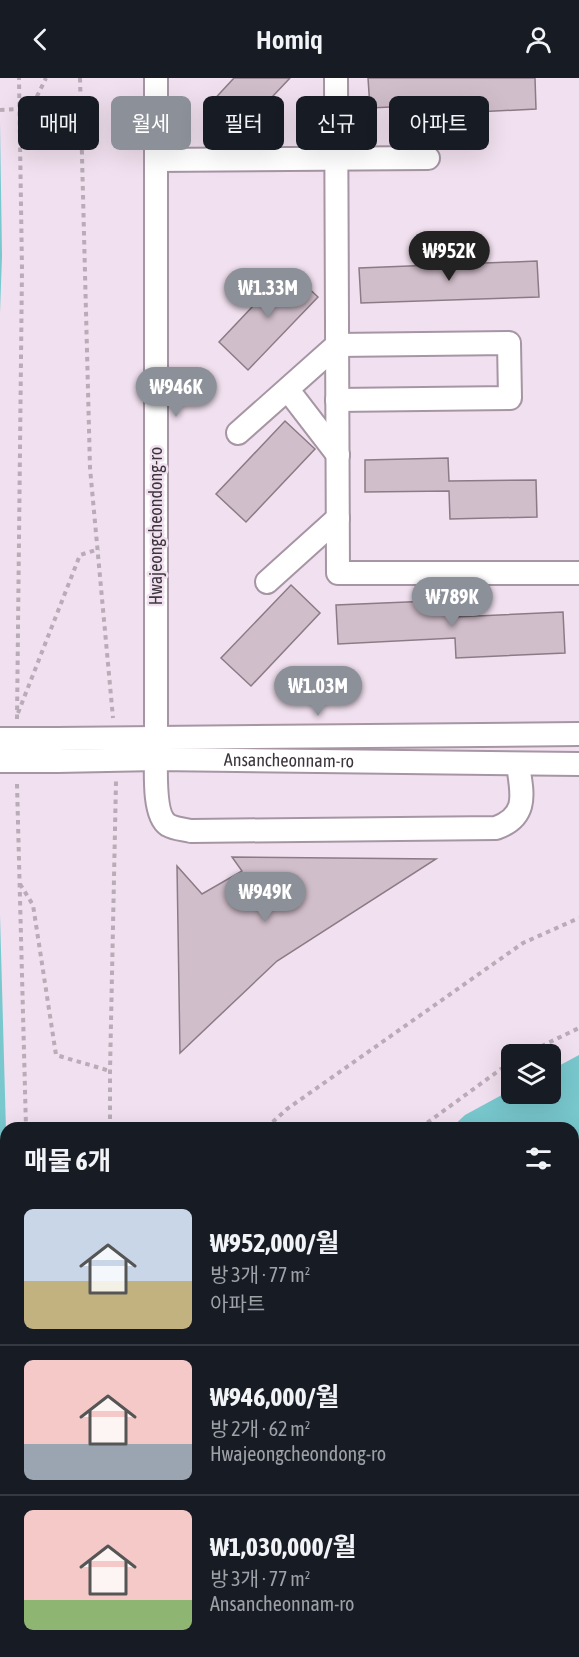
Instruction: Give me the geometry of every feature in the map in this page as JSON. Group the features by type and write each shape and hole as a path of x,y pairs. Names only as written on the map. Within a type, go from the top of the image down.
{"street":[{"name":"Hwajeongcheondong-ro","path":"156,78 157,802 159,814 166,824 190,831 496,828 507,824 521,806 518,765"},
{"path":"336,78 338,573 579,573"},
{"path":"156,160 428,158"},
{"path":"238,433 337,345 509,343 510,398 337,400"},
{"path":"288,390 338,455"},
{"path":"267,582 338,518"},
{"name":"Ansancheonnam-ro","path":"8,733 57,750 157,749 579,734"},
{"name":"Ansancheonnam-ro","path":"157,749 518,765 579,764"},
{"name":"Ansancheonnam-ro","path":"9,769 57,750"}],"path":[{"path":"19,78 20,96"},
{"path":"37,96 46,78"},
{"path":"80,78 90,468 116,750 110,1122"},
{"path":"0,110 18,109"},
{"path":"16,716 22,269 20,150"},
{"path":"8,733 80,555 99,549"},
{"path":"9,769 20,883 26,1122"},
{"path":"20,883 33,905 56,1055 110,1071"},
{"path":"272,1122 286,1109 523,943 579,918"},
{"path":"546,1044 579,1028"},
{"path":"428,1122 501,1069"}],"water":[{"path":"0,122 2,256 0,313"},
{"path":"0,915 6,1122 0,1122"},
{"path":"579,1055 579,1122 457,1122 465,1115 501,1095 501,1104 561,1104 561,1065"}],"building":[{"path":"234,78 290,78 273,96 217,96"},
{"path":"368,78 535,78 536,109 489,111 489,96 389,96 389,107 377,108 377,96 369,96"},
{"path":"537,261 539,297 361,303 359,268"},
{"path":"288,269 318,297 248,370 219,342"},
{"path":"285,421 315,449 246,522 216,494"},
{"path":"448,458 449,481 536,480 537,517 450,519 449,491 365,492 365,460"},
{"path":"291,585 320,613 251,686 221,658"},
{"path":"454,600 455,617 563,612 565,653 456,658 455,638 338,644 336,605"},
{"path":"232,857 436,859 277,961 180,1053 177,866 202,894 242,871"}]}
